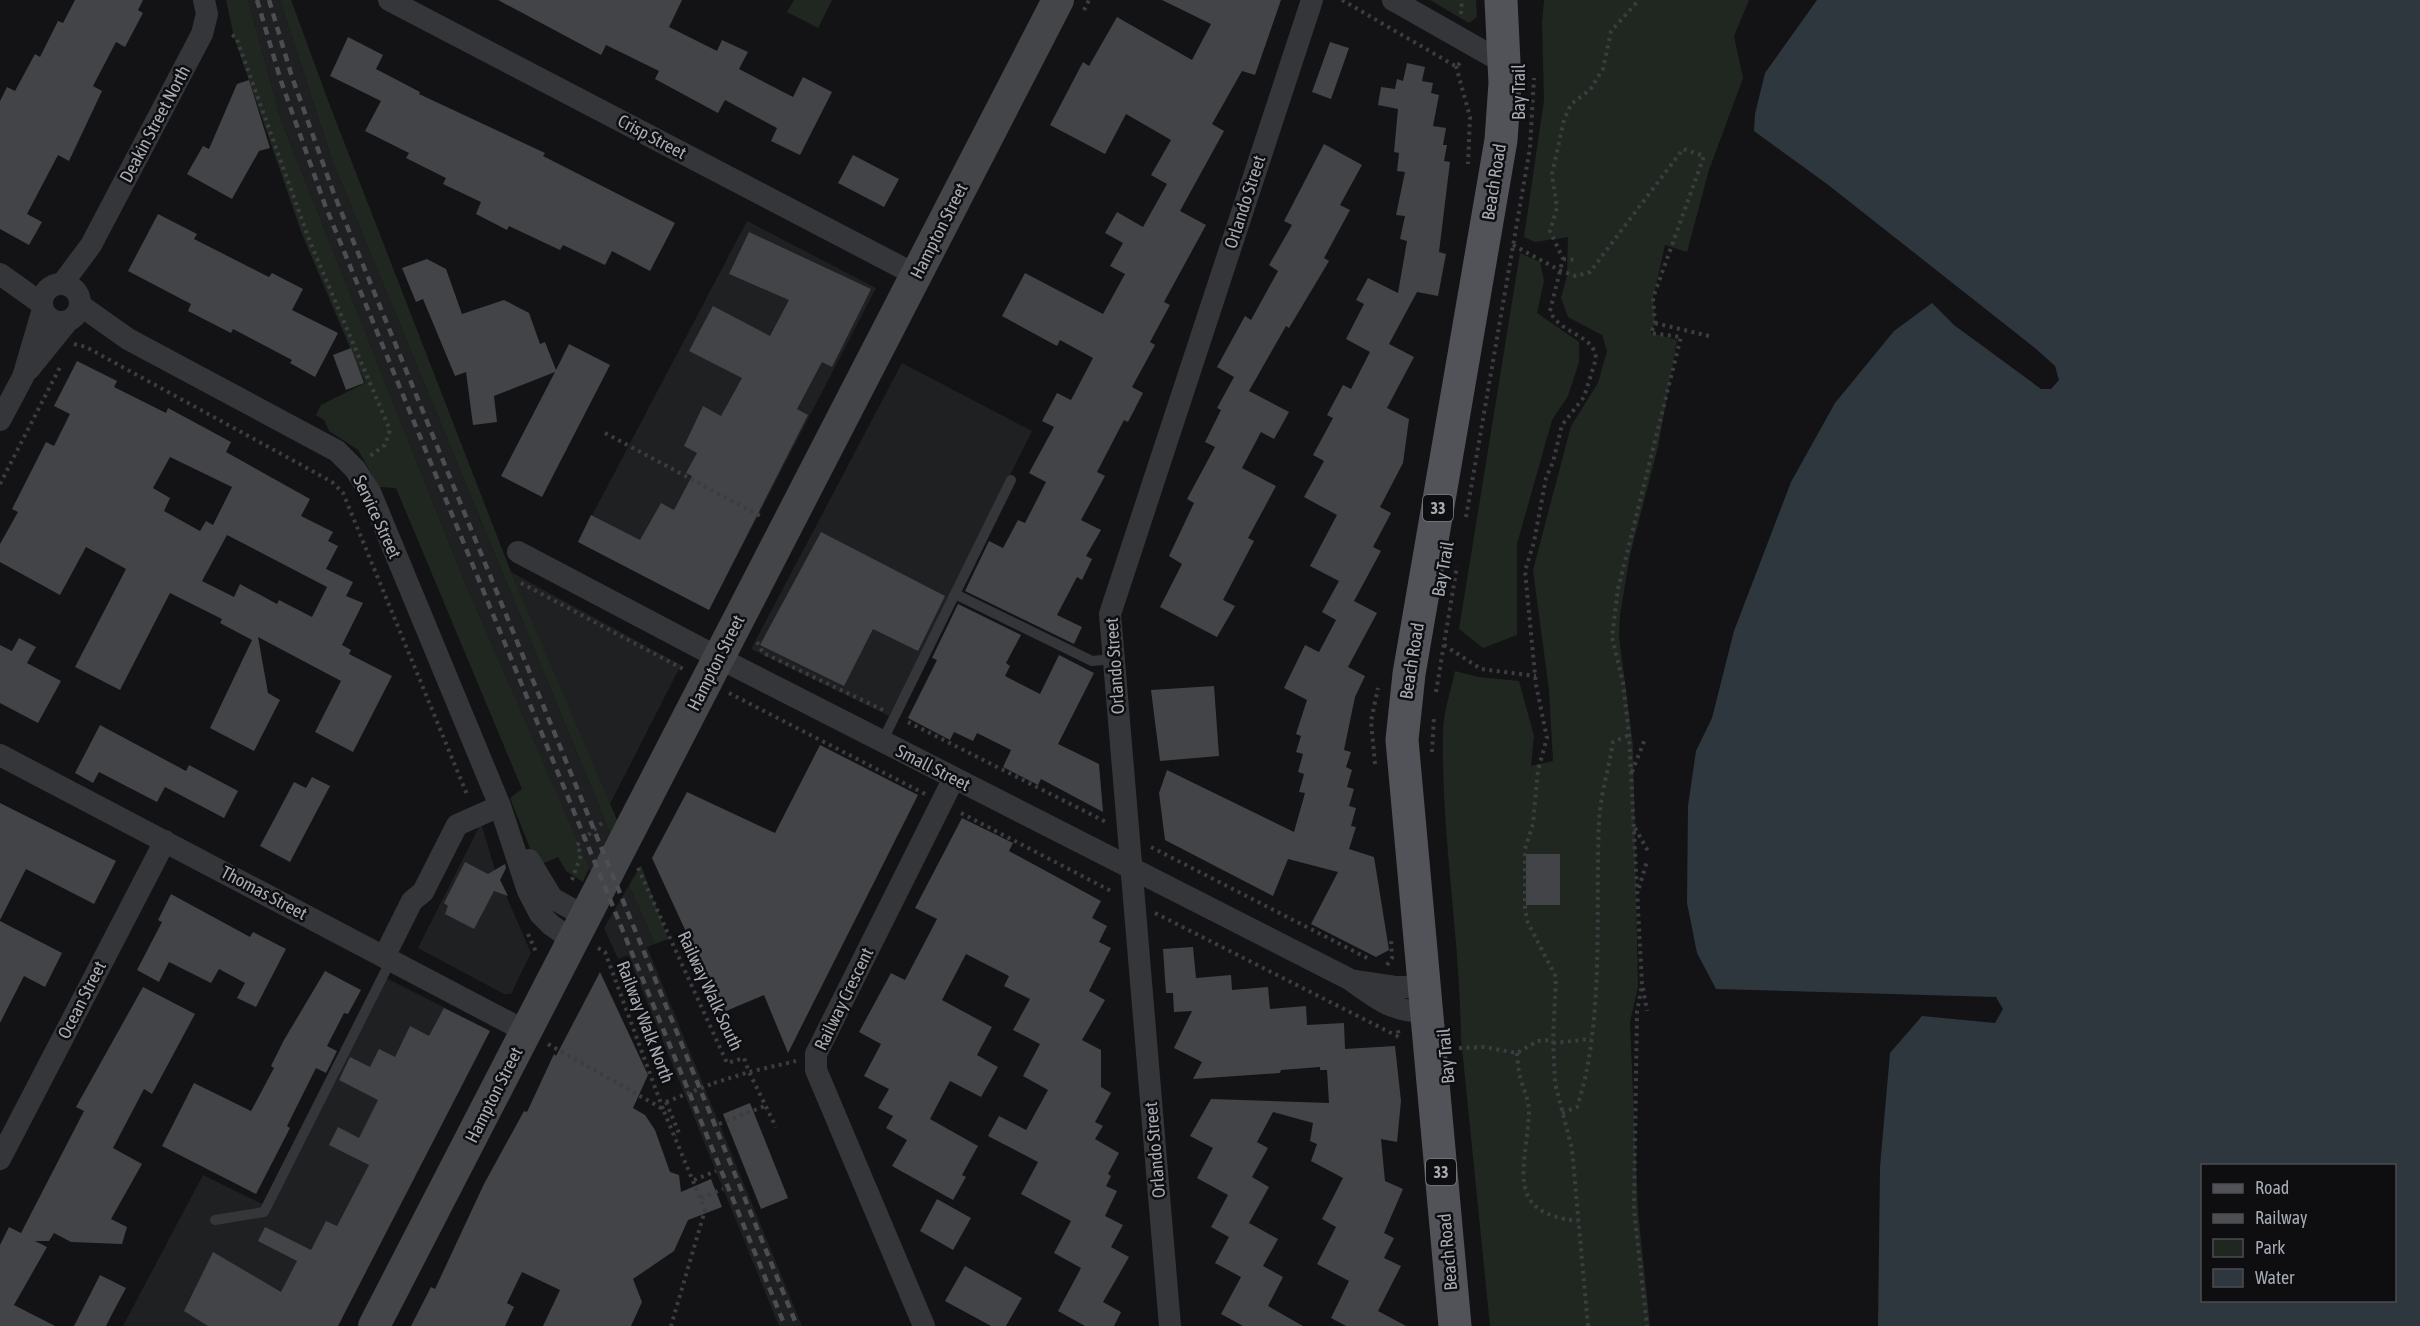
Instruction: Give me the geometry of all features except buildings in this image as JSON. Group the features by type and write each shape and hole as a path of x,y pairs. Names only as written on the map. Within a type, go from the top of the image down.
{"main road":[{"name":"Beach Road","path":"1455,1326 1411,999 1403,770 1404,711 1494,187 1503,118 1504,63 1501,0"},
{"name":"Hampton Street","path":"374,1326 527,1032 586,935 626,840 916,275 1068,10"}],"street":[{"name":"Deakin Street North","path":"0,420 202,34 207,14 204,0"},
{"name":"Crisp Street","path":"389,0 916,275"},
{"name":"Orlando Street","path":"1170,1326 1110,614 1312,0"},
{"path":"1393,0 1504,63"},
{"name":"Service Street","path":"0,273 62,303 337,451 352,466 370,492 500,806 528,891 540,914 551,925 586,935"},
{"name":"Small Street","path":"518,552 713,670 882,742 1351,980 1411,999"},
{"name":"Thomas Street","path":"0,755 527,1032"},
{"name":"Railway Crescent","path":"924,1326 816,1070 816,1054 954,778"},
{"path":"388,958 412,901 423,892 457,825 500,806"},
{"name":"Ocean Street","path":"0,1159 165,841"}],"lane":[{"path":"882,742 1011,480"},
{"path":"955,594 1092,662 1113,659"},
{"path":"215,1220 264,1212 388,958"}],"path":[{"path":"1068,10 1089,0"},
{"path":"1588,1326 1572,1149 1555,1083 1553,1042 1556,976 1542,945 1528,923 1525,909 1526,849 1533,824 1538,770 1547,738 1536,676 1526,563 1534,542 1546,478 1553,462 1562,425 1584,397 1596,359 1596,353 1588,342 1559,325 1552,316 1551,307 1563,259 1550,231 1557,208 1551,174 1564,120 1571,104 1590,90 1603,69 1611,31 1639,0"},
{"path":"232,35 236,37 310,242 390,430 385,445 352,466"},
{"path":"1456,66 1470,117 1467,175"},
{"name":"Bay Trail","path":"1464,526 1533,126 1534,75"},
{"path":"1513,245 1561,271 1576,276 1590,272 1683,149 1704,156 1653,298 1655,323 1651,333 1681,337 1618,589 1612,637 1623,683 1629,735 1642,985 1647,1011"},
{"path":"1563,259 1578,260"},
{"path":"1655,323 1709,336"},
{"path":"69,350 72,343 86,347 332,482 343,493 476,817"},
{"path":"0,484 64,360"},
{"path":"605,433 784,529"},
{"name":"Bay Trail","path":"1436,696 1458,558"},
{"path":"521,583 713,670 941,802 1399,1037 1411,999 1389,962"},
{"path":"756,637 763,653 895,716 1129,834 1381,965 1392,958 1390,935"},
{"path":"1444,645 1480,669 1536,676"},
{"path":"1376,769 1371,738 1379,687"},
{"path":"1433,760 1434,708"},
{"path":"1562,1113 1577,1107 1586,1082 1591,1039 1599,819 1613,741 1629,735"},
{"path":"1631,775 1645,739"},
{"path":"1634,827 1648,851"},
{"name":"Railway Walk South","path":"626,840 727,1063 744,1058 748,1072 816,1054"},
{"path":"1637,891 1647,861"},
{"path":"523,923 537,955"},
{"name":"Railway Walk North","path":"586,935 605,952 663,1109 675,1135"},
{"path":"1642,985 1637,1012 1638,1151 1634,1209 1647,1326"},
{"path":"527,1032 663,1109"},
{"name":"Bay Trail","path":"1458,1039 1460,1060"},
{"path":"1459,1048 1484,1047 1517,1053 1538,1041 1591,1039"},
{"path":"1517,1053 1521,1081 1529,1106 1523,1171 1527,1194 1539,1210 1549,1216 1578,1221"},
{"path":"671,1326 705,1210 675,1135 679,1133 666,1102 748,1072 776,1127"},
{"path":"719,1124 765,1106"},
{"path":"694,1180 716,1171"},
{"path":"700,1198 723,1190"}],"shaded area":[{"path":"248,0 280,0 332,160 613,840 593,878 461,573 281,120"},
{"path":"747,221 876,288 709,610 578,542"},
{"path":"902,363 1032,431 889,716 751,649"},
{"path":"511,572 681,665 609,806"},
{"path":"481,823 495,870 531,953 511,994 504,994 418,948"},
{"path":"629,885 655,944 647,947 802,1326 779,1326 628,955 618,959 604,928"},
{"path":"380,975 489,1030 338,1326 123,1326 203,1175 262,1204"}],"green space":[{"path":"226,0 248,0 281,120 461,573 589,868 583,882 566,871 558,857 537,866 510,798 522,789 396,488 379,487 358,450 329,431 324,420 316,415 321,405 365,383 302,234 234,37"},
{"path":"280,0 291,0 511,572 620,827 613,840 332,160"},
{"path":"794,0 832,0 818,28 787,12"},
{"path":"1430,0 1476,0 1477,17 1469,23"},
{"path":"1544,0 1749,0 1734,36 1743,78 1709,170 1687,252 1665,245 1653,298 1655,323 1651,333 1677,340 1658,447 1630,555 1620,615 1619,636 1633,745 1638,987 1630,1022 1638,1211 1650,1326 1490,1326 1461,1038 1443,771 1443,725 1446,710 1455,671 1478,677 1519,681 1534,736 1531,766 1553,761 1549,690 1533,570 1571,426 1598,383 1607,351 1602,335 1568,317 1561,298 1567,276 1568,237 1535,242 1524,237 1544,100 1542,23"},
{"path":"1520,253 1540,262 1544,281 1537,313 1579,342 1579,362 1568,396 1552,420 1517,544 1517,635 1483,648 1459,629"},
{"path":"641,865 668,939 655,944 629,885"}],"water":[{"path":"1817,0 2420,0 2420,1326 1878,1326 1880,1167 1890,1053 1922,1016 1995,1023 2003,1009 1996,997 1716,989 1697,953 1687,903 1688,806 1696,751 1712,718 1734,631 1791,482 1835,403 1894,331 1932,303 1954,325 2041,389 2051,389 2059,380 2055,366 2035,348 1827,184 1754,131 1755,114 1765,73"}],"railway":[{"path":"257,0 281,81 325,205 785,1326"},
{"path":"269,0 292,77 334,194 797,1326"}]}
